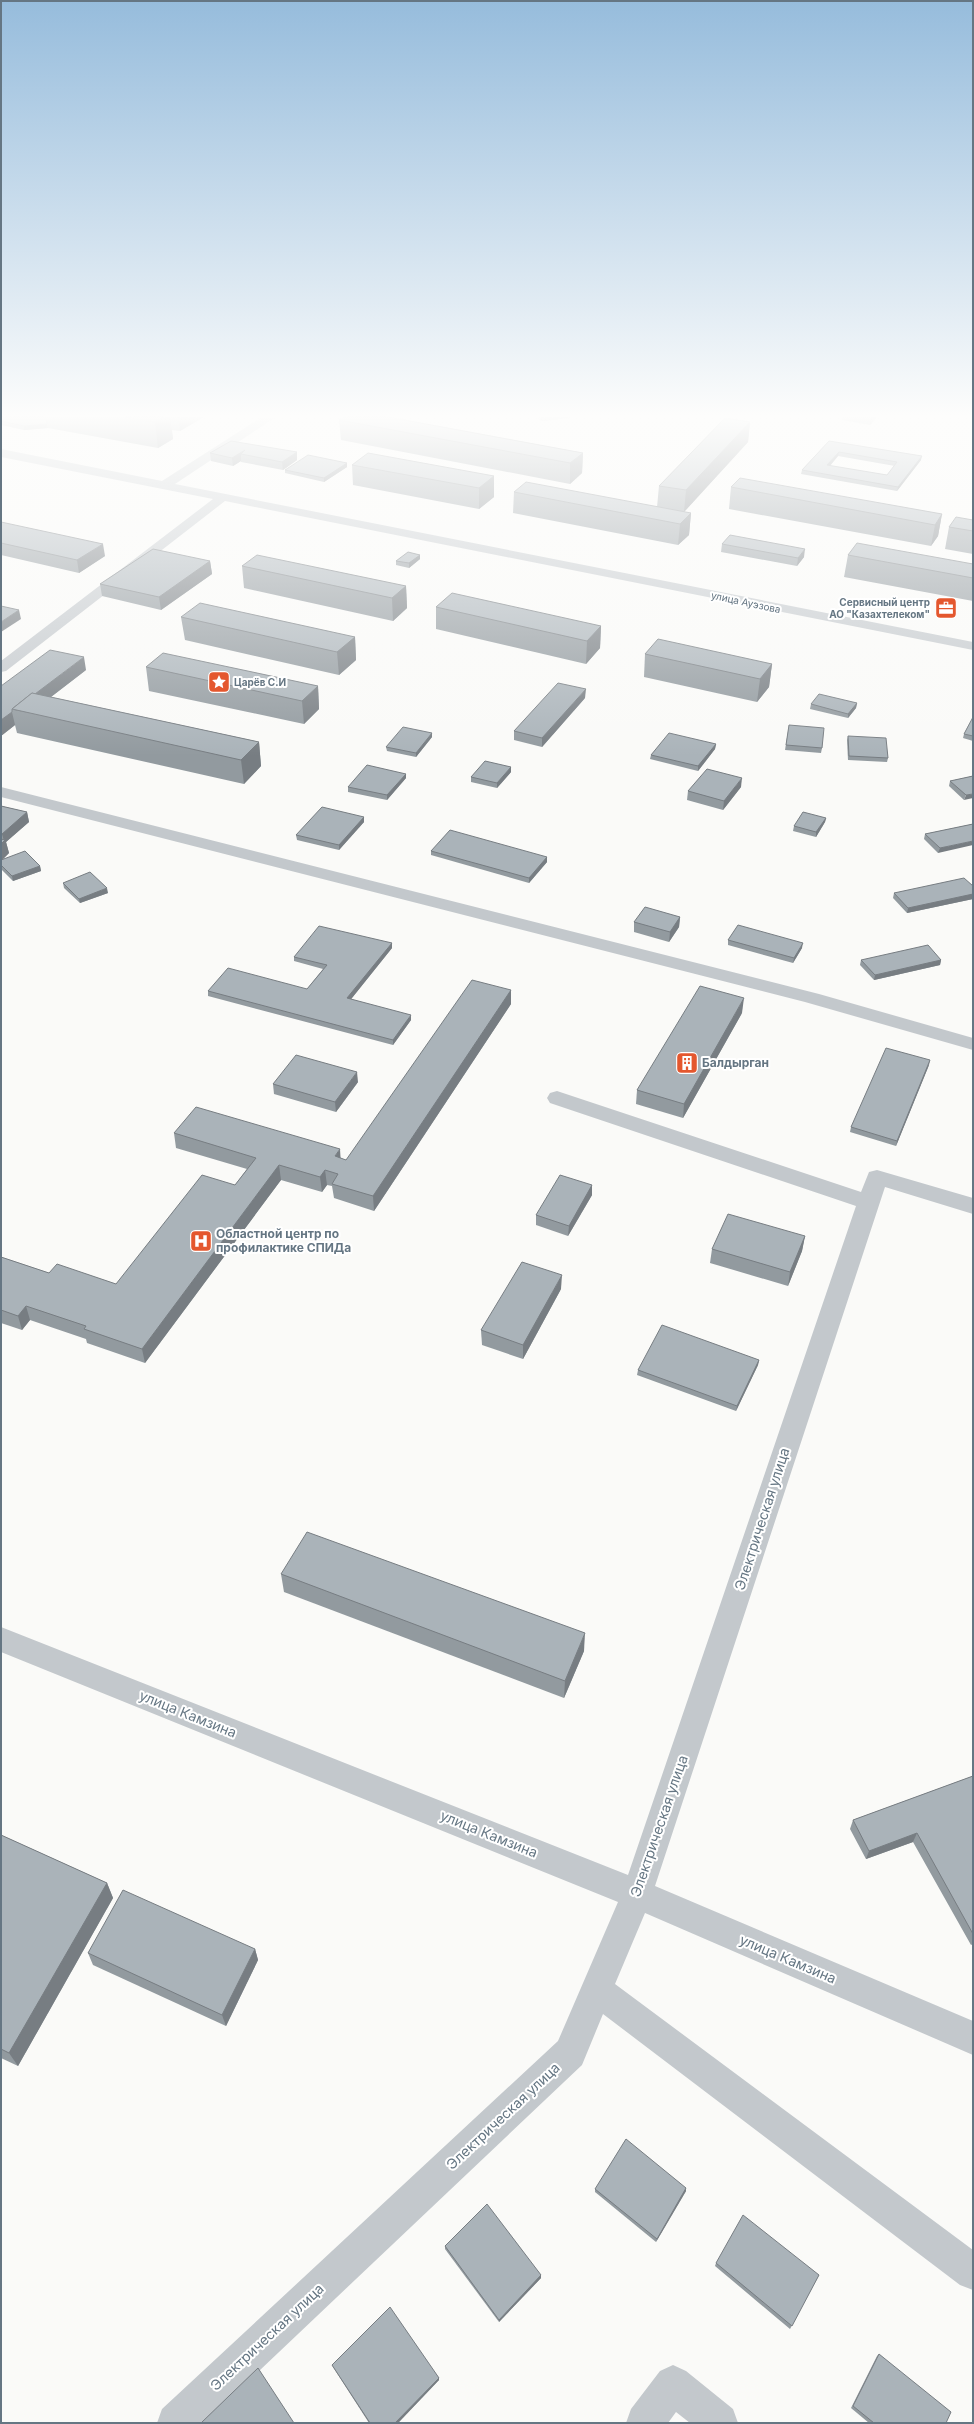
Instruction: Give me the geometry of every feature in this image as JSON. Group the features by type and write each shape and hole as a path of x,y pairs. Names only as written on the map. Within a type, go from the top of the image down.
{"street":[{"path":"1,668 180,530"},
{"name":"улица Ауэзова","path":"394,530 973,646"},
{"path":"1,792 812,998 973,1044"},
{"path":"558,1098 868,1202"},
{"name":"Электрическая улица","path":"176,2423 570,2054 637,1894 877,1177 973,1206"},
{"name":"улица Камзина","path":"1,1639 637,1894 973,2038"},
{"path":"597,1990 973,2272"},
{"path":"645,2423 673,2384 719,2423"}],"building":[{"path":"1,530 39,530 103,544 77,560 1,543"},
{"path":"730,535 805,549 798,558 722,544"},
{"path":"857,543 973,564 973,578 848,555"},
{"path":"153,549 210,561 159,597 100,584"},
{"path":"408,552 420,555 409,563 396,561"},
{"path":"257,555 406,586 392,598 242,566"},
{"path":"452,593 601,626 587,641 436,607"},
{"path":"200,603 355,637 337,652 181,617"},
{"path":"1,606 19,610 1,622"},
{"path":"658,639 772,664 760,679 645,654"},
{"path":"50,650 84,657 35,694 32,693 1,720 1,686"},
{"path":"163,653 318,686 302,701 146,667"},
{"path":"558,683 586,689 542,738 514,731"},
{"path":"32,693 259,742 241,760 12,709"},
{"path":"819,694 857,703 848,714 811,704"},
{"path":"973,717 973,736 964,734"},
{"path":"789,725 824,728 822,748 786,745"},
{"path":"403,727 432,733 416,753 386,747"},
{"path":"669,733 716,744 698,766 651,755"},
{"path":"848,736 886,738 888,758 849,756"},
{"path":"485,761 511,767 497,783 471,777"},
{"path":"367,765 406,774 387,795 348,787"},
{"path":"707,769 742,778 724,801 688,791"},
{"path":"973,776 973,794 966,795 950,781"},
{"path":"1,806 27,812 2,834 1,834"},
{"path":"322,807 364,817 339,845 296,835"},
{"path":"803,812 826,818 816,832 794,826"},
{"path":"973,824 973,841 940,848 925,834"},
{"path":"450,830 547,857 529,878 431,851"},
{"path":"25,851 40,866 12,876 1,865 1,860"},
{"path":"90,872 107,888 79,899 63,883"},
{"path":"964,878 973,886 973,894 908,908 894,893"},
{"path":"645,907 680,917 670,932 634,922"},
{"path":"738,925 803,943 794,958 728,940"},
{"path":"319,926 392,943 347,998 411,1015 393,1040 208,991 228,968 307,989 327,965 294,957"},
{"path":"928,945 941,960 875,975 861,960"},
{"path":"472,980 511,990 373,1196 332,1184 338,1174 325,1170 320,1177 279,1165 142,1349 84,1329 86,1326 26,1306 18,1316 1,1310 1,1257 49,1273 57,1264 116,1284 202,1175 235,1185 256,1158 174,1133 196,1107 340,1149 335,1156 346,1160"},
{"name":"Балдырган","path":"700,986 744,998 684,1104 637,1090"},
{"path":"886,1048 930,1060 897,1141 851,1127"},
{"path":"296,1055 357,1072 335,1102 273,1084"},
{"path":"560,1175 592,1185 569,1226 536,1215"},
{"path":"728,1214 805,1236 790,1272 712,1249"},
{"path":"522,1262 562,1275 523,1345 481,1330"},
{"path":"662,1325 759,1360 737,1406 638,1370"},
{"path":"307,1532 585,1633 565,1681 281,1574"},
{"path":"973,1776 973,1934 917,1833 869,1851 853,1820"},
{"path":"1,1835 107,1883 9,2053 1,2049"},
{"path":"123,1890 255,1949 222,2015 88,1953"},
{"path":"626,2139 686,2188 657,2239 595,2189"},
{"path":"487,2204 541,2275 499,2320 445,2246"},
{"path":"743,2215 819,2275 792,2326 716,2263"},
{"path":"390,2307 439,2378 395,2423 370,2423 332,2365"},
{"path":"879,2354 951,2412 946,2423 874,2423 853,2406"},
{"path":"258,2368 294,2423 201,2423"}],"place":[{"name":"Сервисный центр АО \"Казахтелеком\"","path":"946,608"},
{"name":"Царёв С.И","path":"219,682"},
{"name":"Балдырган","path":"687,1063"},
{"name":"Областной центр по профилактике СПИДа","path":"201,1241"}]}
